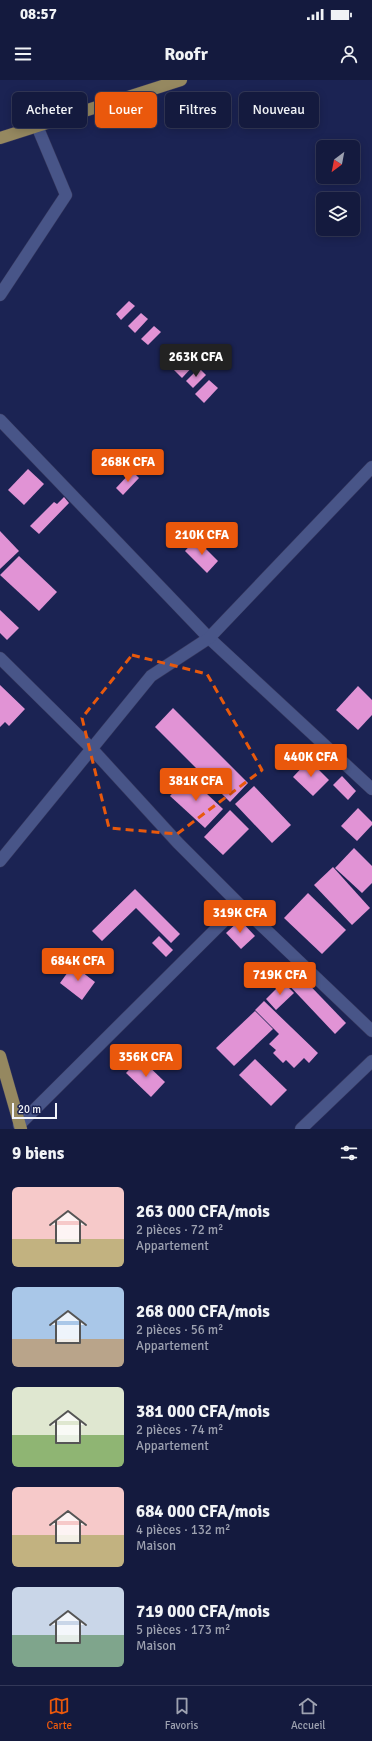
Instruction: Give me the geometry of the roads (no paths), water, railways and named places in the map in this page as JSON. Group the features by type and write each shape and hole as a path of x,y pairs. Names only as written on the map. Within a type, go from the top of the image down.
{"main road":[{"path":"87,110 180,80"},
{"path":"0,138 31,128"},
{"path":"0,1056 20,1127"}],"street":[{"path":"0,295 66,195 38,128"},
{"path":"0,420 209,638 372,789"},
{"path":"0,861 151,676 209,638 367,481 372,468"},
{"path":"0,658 92,748 178,843 240,905 372,1031"},
{"path":"20,1127 240,905"},
{"path":"301,1129 372,1060"}]}
